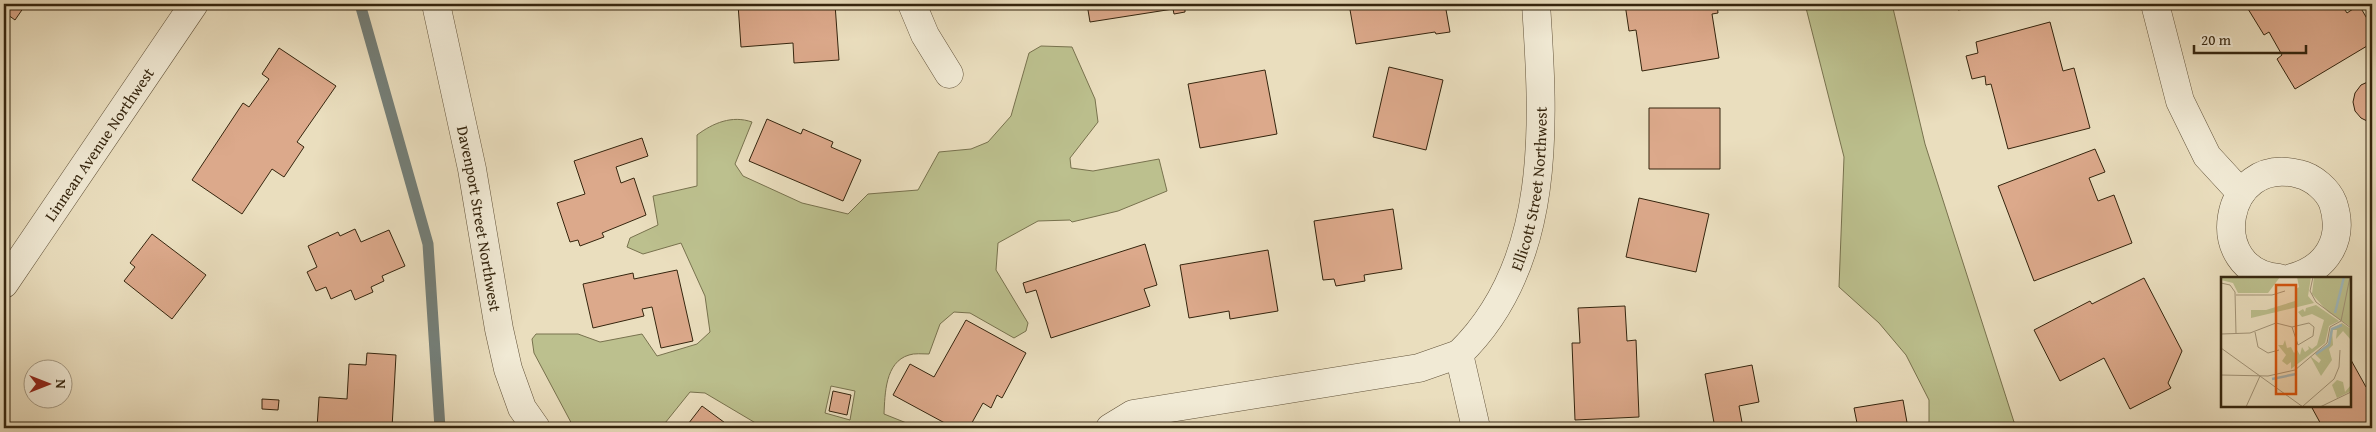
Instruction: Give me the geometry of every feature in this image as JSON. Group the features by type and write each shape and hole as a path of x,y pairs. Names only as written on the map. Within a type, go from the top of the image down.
{"street":[{"name":"Linnean Avenue Northwest","path":"4,284 194,4"},
{"name":"Davenport Street Northwest","path":"436,4 472,169 499,329 508,369 522,408 536,428"},
{"path":"912,4 925,35 950,74"},
{"name":"Ellicott Street Northwest","path":"1110,428 1134,414 1420,368 1459,354 1478,336 1504,292 1525,237 1536,196 1540,163 1541,106 1536,4"},
{"path":"2155,4 2180,101 2207,156 2241,192"},
{"path":"2269,277 2254,270 2242,258 2233,243 2230,225 2233,208 2241,192 2254,180 2270,173 2288,171 2305,175 2320,185 2331,199 2337,216 2337,234 2331,251 2320,265 2305,275 2296,277"},
{"path":"1459,354 1476,428"}],"green space":[{"path":"1805,4 1892,4 1925,144 2014,422 2023,428 1929,428 1929,400 1906,355 1879,323 1839,287 1844,157"},
{"path":"1041,46 1072,47 1095,99 1098,122 1070,158 1071,168 1093,171 1159,159 1167,191 1118,211 1072,222 1070,220 1038,221 998,243 996,270 1028,323 1026,331 1014,338 970,313 954,312 940,324 929,354 911,354 895,364 886,388 884,414 919,428 764,428 705,393 690,392 661,428 574,428 534,353 532,339 536,334 578,334 600,342 642,334 657,356 697,344 710,332 705,296 681,243 643,254 627,247 630,238 658,225 653,196 697,186 697,135 723,121 737,119 752,122 735,164 743,176 802,203 848,214 868,194 918,190 939,152 971,149 988,142 1011,116 1029,53","holes":["831,386 855,391 850,420 825,413"]}],"building":[{"path":"4,4 26,4 15,20 4,12"},
{"path":"738,4 835,4 839,60 794,63 793,43 741,47"},
{"path":"1087,4 1210,4 1185,8 1185,12 1174,14 1173,9 1090,22"},
{"path":"1349,4 1445,4 1450,32 1436,34 1435,32 1356,44"},
{"path":"1625,4 1717,4 1718,13 1712,14 1719,58 1642,71 1636,30 1629,31"},
{"path":"1958,4 1970,4 1970,8 1958,10"},
{"path":"2245,4 2341,4 2347,13 2359,5 2372,27 2372,43 2295,89 2277,59 2282,55 2269,32 2264,35"},
{"path":"2050,22 2063,71 2074,68 2090,128 2008,149 1991,84 1986,85 1985,76 1972,79 1966,56 1978,53 1976,42"},
{"path":"279,48 336,86 297,142 304,147 284,177 272,169 242,214 192,180 243,103 249,107 269,79 262,74"},
{"path":"1389,67 1443,80 1426,150 1373,137"},
{"path":"1265,70 1277,134 1200,148 1188,84"},
{"path":"2372,80 2372,122 2369,122 2361,118 2355,111 2353,102 2355,93 2361,85"},
{"path":"1649,108 1720,108 1720,169 1649,169"},
{"path":"767,119 801,134 803,129 833,142 831,147 861,160 843,201 749,161"},
{"path":"642,138 648,156 616,167 621,183 634,178 646,215 602,233 604,237 580,246 578,240 570,242 557,203 585,194 574,161"},
{"path":"2095,149 2105,172 2089,178 2098,201 2114,195 2132,243 2034,281 1998,186"},
{"path":"1639,198 1709,214 1696,272 1626,257"},
{"path":"1393,209 1402,269 1364,275 1365,281 1336,286 1334,279 1323,280 1314,221"},
{"path":"355,229 361,242 389,230 405,266 382,276 384,281 371,287 373,292 355,300 351,290 331,299 326,287 316,291 307,272 317,267 308,246 338,232 340,236"},
{"path":"152,234 206,275 172,319 124,281 135,267 130,263"},
{"path":"1145,244 1157,285 1144,289 1150,306 1051,338 1036,290 1026,293 1023,283"},
{"path":"1268,250 1278,311 1230,319 1229,311 1189,318 1180,265"},
{"path":"677,270 693,341 661,348 652,307 642,309 644,316 593,328 583,284 633,273 634,279"},
{"path":"2144,278 2182,351 2168,383 2171,388 2130,409 2104,358 2060,381 2034,330 2090,301 2092,304"},
{"path":"1625,306 1627,341 1636,340 1639,417 1575,420 1572,343 1580,343 1578,308"},
{"path":"966,320 1026,353 1002,398 997,395 991,408 983,403 969,428 954,428 893,395 910,364 934,377"},
{"path":"367,353 396,355 392,428 317,428 319,397 347,399 349,364 366,365"},
{"path":"2351,360 2366,387 2372,383 2372,428 2323,428 2312,407 2351,407"},
{"path":"1752,365 1759,402 1739,406 1743,428 1715,428 1705,374"},
{"path":"833,391 851,395 847,415 829,411"},
{"path":"262,399 279,400 278,410 262,409"},
{"path":"1903,400 1908,428 1858,428 1854,408"},
{"path":"702,406 732,428 685,428"}],"waterway":[{"path":"360,4 428,244 440,428"}]}
